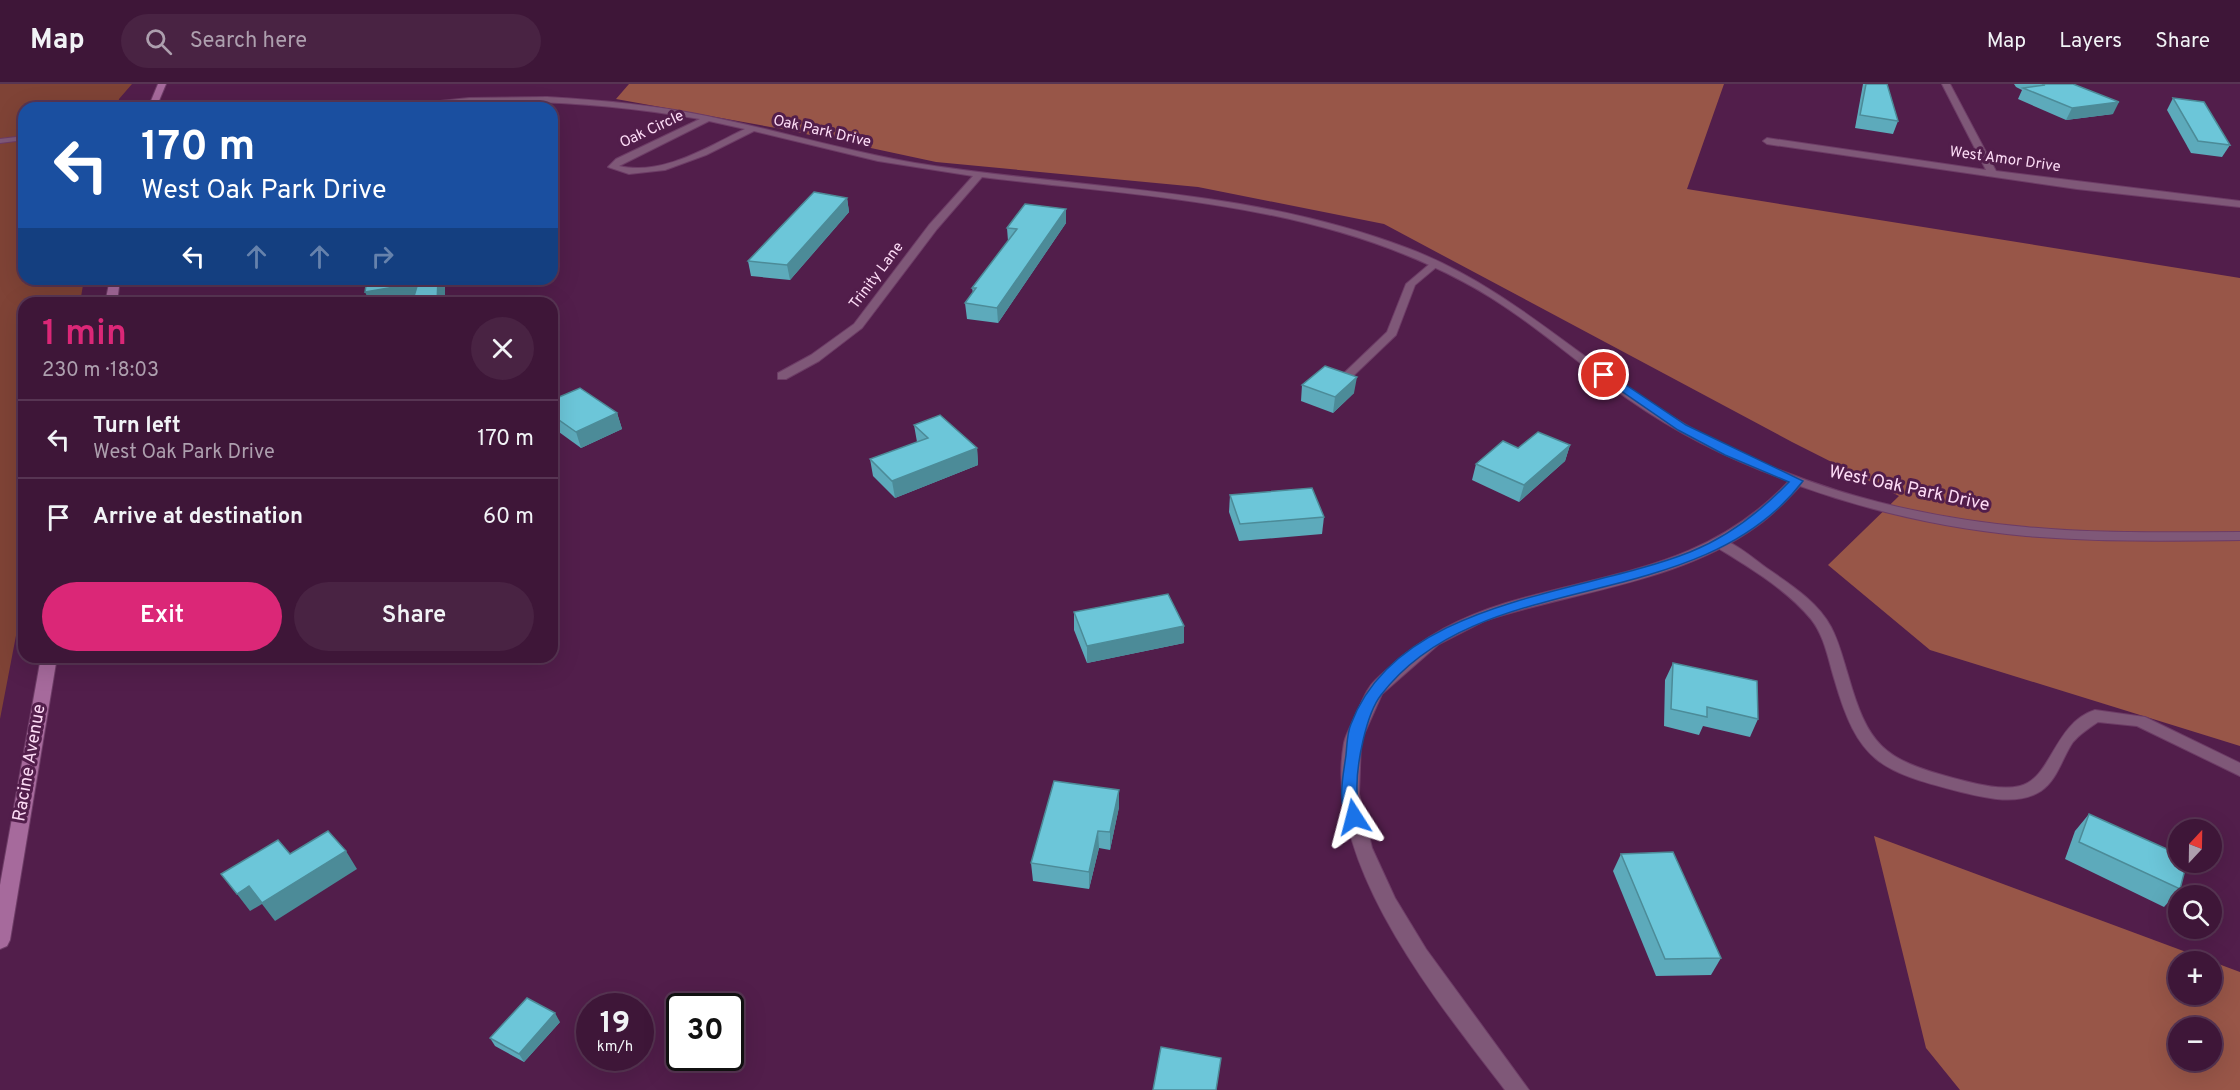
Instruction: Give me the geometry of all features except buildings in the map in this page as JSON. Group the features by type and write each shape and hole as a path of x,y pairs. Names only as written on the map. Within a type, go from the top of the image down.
{"main road":[{"path":"154,102 162,84"},
{"name":"Racine Avenue","path":"0,940 48,663"}],"street":[{"path":"1946,84 1992,173"},
{"name":"Oak Park Drive","path":"473,102 583,100 645,107 709,118 886,160 979,175 1246,205"},
{"name":"Oak Circle","path":"709,118 619,161 613,167 625,172 642,172 668,167 752,129"},
{"name":"West Amor Drive","path":"1767,141 2183,199 2240,204"},
{"name":"Trinity Lane","path":"782,376 815,358 858,326 933,227 979,175"},
{"name":"West Oak Park Drive","path":"1246,205 1295,215 1363,236 1435,264 1487,291 1641,402 1682,428 1730,453 1797,481 1840,495 1904,510 2040,532 2240,536"},
{"path":"1518,1090 1440,986 1375,881 1363,850 1349,791 1358,725 1374,692 1418,649 1450,630 1479,617 1533,601 1674,564 1744,528 1773,506 1797,481"}],"lane":[{"path":"0,141 18,139"},
{"path":"1346,377 1392,333 1411,284 1435,264"},
{"path":"1718,542 1755,565 1794,596 1823,626 1850,713 1858,730 1863,739 1887,761 1924,777 1983,792 2026,791 2051,773 2072,733 2095,716 2140,721 2240,770"}],"shaded area":[{"path":"0,84 132,84 118,102 18,102 18,285 83,285 81,297 18,297 18,625 0,719"},
{"path":"629,84 1724,84 1687,189 2240,278 2240,746 1930,650 1828,565 1899,496 1792,442 1384,224 1198,187 936,162 787,130 616,99"},
{"path":"1874,836 2183,951 2168,951 2168,1005 2222,1005 2222,965 2240,972 2240,1090 1960,1090 1926,1048"}],"route":[{"path":"1354,817 1349,791 1353,743 1358,725 1374,692 1418,649 1450,630 1479,617 1674,564 1744,528 1773,506 1797,481 1730,453 1682,428 1604,375"}]}
